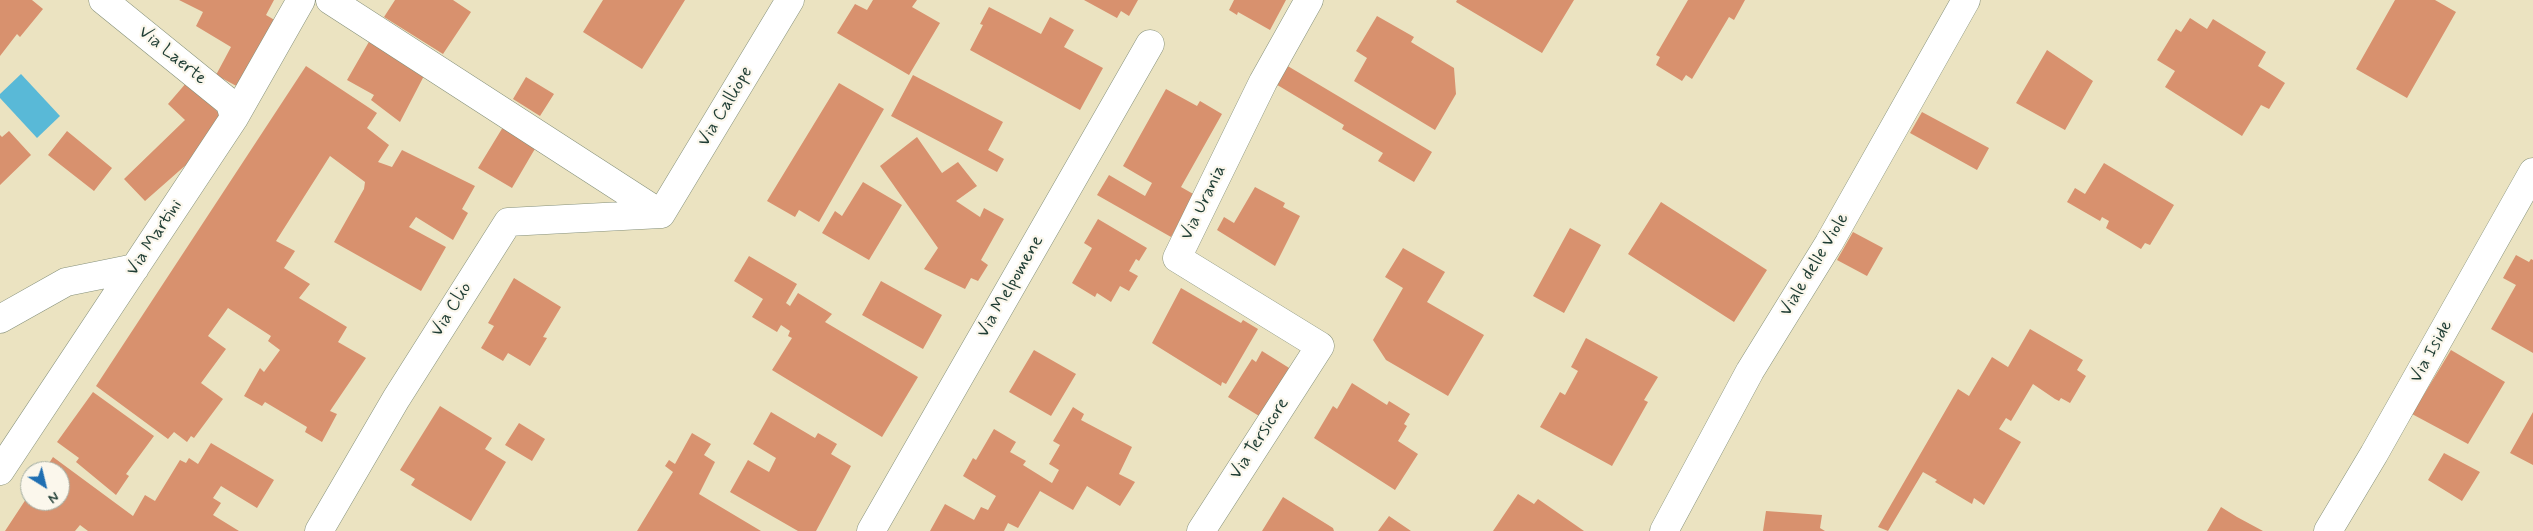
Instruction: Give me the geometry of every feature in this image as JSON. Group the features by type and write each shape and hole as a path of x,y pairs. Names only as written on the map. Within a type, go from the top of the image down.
{"street":[{"name":"Via Laerte","path":"103,0 230,103 234,118"},
{"name":"Via Martini","path":"0,471 234,118 301,0"},
{"path":"330,0 661,214"},
{"name":"Via Calliope","path":"661,214 790,0"},
{"name":"Via Urania","path":"1309,0 1263,82 1177,258 1320,346"},
{"name":"Viale delle Viole","path":"1664,531 1750,371 1829,243 1966,0"},
{"name":"Via Melpomene","path":"871,531 1150,44"},
{"name":"Via Iside","path":"2328,531 2374,454 2533,172"},
{"name":"Via Clio","path":"319,531 396,399 508,222 661,214"},
{"path":"0,319 66,282 135,268"},
{"name":"Via Tersicore","path":"1201,531 1320,346"}],"water":[{"path":"21,74 60,116 37,138 0,98 0,94"}],"building":[{"path":"0,0 32,0 43,9 20,37 17,34 0,56"},
{"path":"179,0 274,0 266,15 278,22 242,89 216,75 231,47 196,26 203,12"},
{"path":"395,0 453,0 471,12 443,54 384,17"},
{"path":"603,0 685,0 642,69 583,32"},
{"path":"873,0 917,0 912,7 940,23 909,75 837,33 855,4 867,10"},
{"path":"1084,0 1138,0 1129,16 1121,11 1117,18"},
{"path":"1234,0 1286,0 1270,30 1238,12 1237,15 1229,10"},
{"path":"1457,0 1574,0 1542,53 1456,2"},
{"path":"1688,0 1745,0 1734,20 1729,17 1692,79 1686,75 1682,81 1656,65 1660,57 1656,55"},
{"path":"2395,0 2435,0 2456,12 2407,98 2356,69"},
{"path":"989,7 1041,34 1050,17 1074,30 1064,47 1103,68 1080,110 970,50 983,25 980,24"},
{"path":"1377,16 1414,37 1411,42 1454,68 1456,94 1435,130 1354,81 1367,58 1356,51"},
{"path":"2190,18 2207,29 2213,19 2266,52 2258,66 2285,83 2269,109 2261,105 2242,136 2165,87 2175,71 2157,60 2176,29 2181,32"},
{"path":"374,33 426,72 400,122 371,100 374,95 347,80"},
{"path":"2047,50 2093,81 2065,130 2016,103"},
{"path":"1286,65 1432,152 1414,182 1378,161 1383,153 1342,129 1344,125 1274,83"},
{"path":"306,66 377,113 367,128 389,145 378,162 392,167 402,150 475,186 462,209 468,213 453,240 416,217 409,227 446,247 421,291 334,242 364,189 365,182 330,156 276,241 295,251 284,268 310,284 299,298 347,327 338,342 366,358 330,411 337,414 322,442 305,432 307,427 265,402 262,406 244,396 260,368 264,372 280,350 268,341 271,336 228,308 208,336 226,349 201,383 223,399 194,438 191,436 187,442 174,432 168,439 96,386"},
{"path":"913,75 1003,122 988,150 1004,159 997,172 891,116"},
{"path":"526,77 554,94 540,116 513,99"},
{"path":"187,82 227,121 187,164 145,201 124,179 185,120 168,104"},
{"path":"839,83 884,109 819,222 799,210 795,217 767,201"},
{"path":"1166,89 1197,106 1200,101 1222,114 1181,187 1195,195 1171,237 1097,195 1109,175 1145,196 1152,183 1123,166"},
{"path":"1922,112 1989,148 1977,170 1910,133"},
{"path":"503,127 536,147 512,188 478,168"},
{"path":"9,131 31,155 0,185 0,135 2,137"},
{"path":"67,131 112,168 94,191 48,155"},
{"path":"917,137 942,173 958,162 977,186 956,201 980,217 984,208 1004,219 981,260 988,265 978,281 971,278 965,289 924,269 938,248 880,166"},
{"path":"2104,163 2174,205 2150,245 2145,243 2141,249 2106,228 2109,221 2102,217 2100,221 2067,202 2075,188 2085,194"},
{"path":"863,182 902,205 869,260 822,233 835,211 842,216"},
{"path":"1255,187 1285,203 1283,207 1300,216 1275,266 1217,230 1224,217 1234,223"},
{"path":"1661,202 1767,270 1734,322 1628,254"},
{"path":"1098,219 1147,248 1139,261 1136,259 1129,271 1138,276 1129,291 1120,286 1111,302 1097,293 1095,297 1072,283 1092,248 1084,243"},
{"path":"1570,228 1601,245 1564,313 1533,296"},
{"path":"1853,232 1883,248 1867,276 1837,260"},
{"path":"1403,248 1445,272 1427,302 1484,335 1448,396 1386,360 1373,340 1403,288 1385,277"},
{"path":"2516,255 2529,262 2531,259 2533,260 2533,353 2491,329 2516,285 2503,278"},
{"path":"749,256 797,284 786,303 790,306 798,293 832,314 825,322 918,377 882,437 772,370 792,338 788,336 790,331 781,325 777,332 752,317 763,299 734,281"},
{"path":"514,278 561,307 543,337 547,338 530,366 508,353 503,361 481,348 494,326 488,323"},
{"path":"881,281 942,315 923,349 862,315"},
{"path":"1181,288 1241,323 1243,320 1258,329 1226,384 1222,382 1221,386 1152,343"},
{"path":"2030,329 2083,360 2077,370 2086,376 2070,403 2061,398 2059,401 2055,399 2033,384 2011,421 2006,418 1999,429 2021,442 1984,505 1974,498 1972,504 1935,482 1937,480 1923,472 1888,531 1878,527 1958,389 1969,396 1992,357 2008,367"},
{"path":"1586,338 1658,377 1644,400 1648,402 1612,466 1540,427 1560,392 1565,395 1578,371 1571,367"},
{"path":"1034,350 1076,374 1051,416 1009,392"},
{"path":"2451,350 2505,382 2468,444 2412,414"},
{"path":"1262,351 1294,371 1264,419 1228,397 1252,359 1256,362"},
{"path":"1352,383 1387,405 1389,401 1410,414 1404,424 1407,426 1398,441 1418,454 1395,490 1314,438 1333,406 1337,409"},
{"path":"93,392 154,436 126,474 129,476 116,495 76,462 79,458 57,442"},
{"path":"440,406 492,438 485,449 506,462 471,521 411,485 415,479 400,470"},
{"path":"1073,407 1084,414 1081,420 1132,447 1119,474 1135,482 1120,506 1087,486 1073,510 1040,491 1018,528 1008,523 1004,531 930,531 945,504 974,520 981,507 988,510 996,496 963,476 973,458 976,460 994,429 1016,442 1010,452 1026,461 1023,465 1052,483 1059,470 1049,464 1060,445 1053,441"},
{"path":"771,412 815,438 818,433 837,444 831,454 851,466 816,531 798,531 730,492 748,460 769,472 776,458 753,444"},
{"path":"2533,412 2533,465 2510,453"},
{"path":"519,423 545,439 532,461 505,445"},
{"path":"692,433 711,444 704,455 715,462 699,494 761,531 637,531 673,472 665,466 669,460 675,464"},
{"path":"211,443 274,480 257,508 221,486 213,498 221,503 213,515 239,531 88,531 80,525 75,531 5,531 20,508 20,511 70,511 70,470 133,516 145,495 155,501 180,460 186,463 189,458 198,464"},
{"path":"2444,453 2480,472 2462,501 2428,480"},
{"path":"53,457 58,461 50,461"},
{"path":"1518,494 1534,504 1538,499 1584,531 1493,531"},
{"path":"1283,497 1333,528 1334,531 1262,531"},
{"path":"2221,507 2237,517 2263,531 2207,531"},
{"path":"1766,511 1822,515 1820,528 1825,531 1763,531"},
{"path":"1389,516 1411,531 1378,531"}]}
